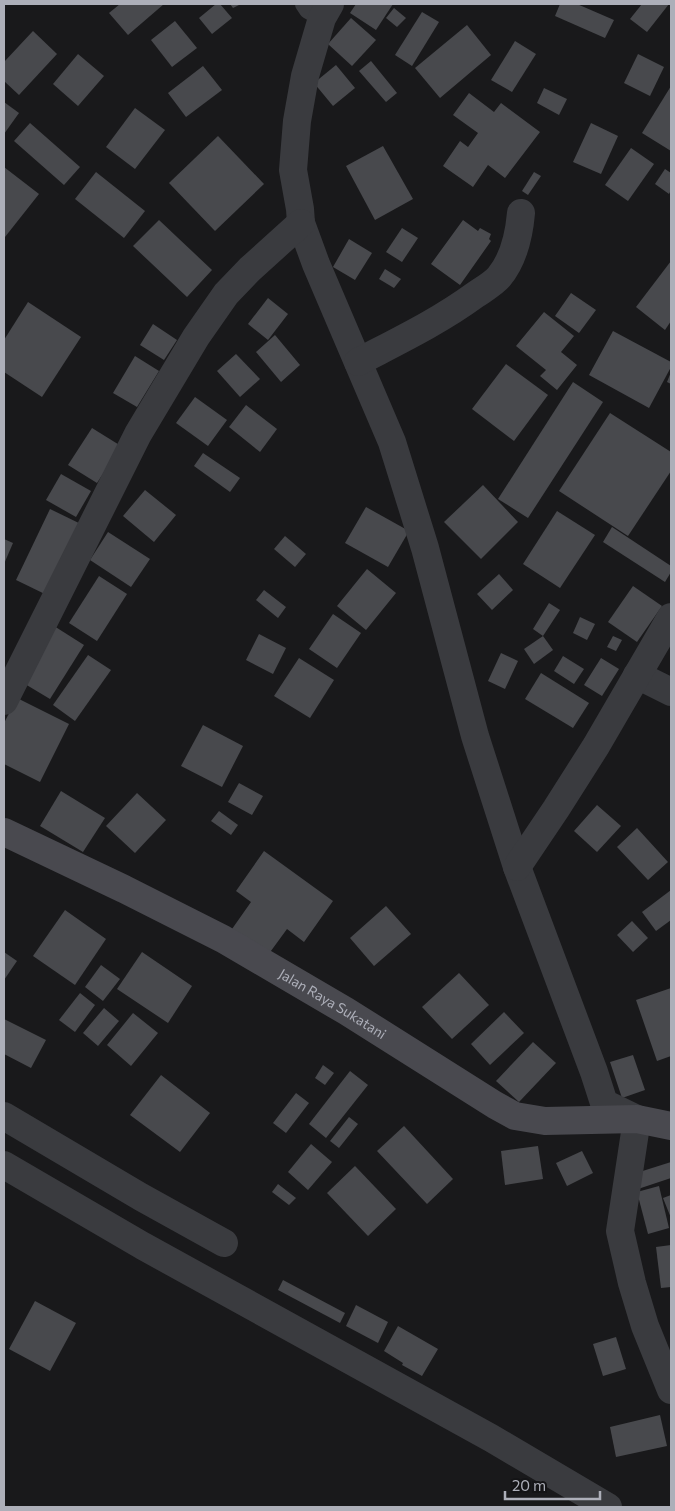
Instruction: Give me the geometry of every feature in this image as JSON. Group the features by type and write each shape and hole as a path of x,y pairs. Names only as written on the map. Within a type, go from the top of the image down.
{"street":[{"path":"319,8 297,122 293,170 300,209 300,223 392,442 424,548 475,736 517,867 604,1103 637,1119 620,1231 632,1283 645,1326 671,1390"},
{"path":"358,362 421,330 499,277 515,250 520,230 521,213"},
{"path":"4,701 138,434 196,337 226,294 300,223"},
{"path":"517,867 596,746 671,617"},
{"path":"637,675 671,692"},
{"name":"Jalan Raya Sukatani","path":"4,832 223,939 346,1011 494,1105 515,1116 546,1121 637,1119 671,1126"},
{"path":"4,1116 141,1197 224,1243"},
{"path":"4,1165 160,1255 491,1438 608,1507"}],"building":[{"path":"120,4 164,4 128,35 109,13"},
{"path":"216,4 220,4 232,18 212,34 199,18"},
{"path":"230,4 241,4 233,8"},
{"path":"356,4 393,4 376,30 350,13"},
{"path":"560,4 577,4 614,20 605,38 555,16"},
{"path":"642,4 669,4 647,32 630,19"},
{"path":"394,8 406,18 397,27 386,18"},
{"path":"422,12 439,22 412,66 395,55"},
{"path":"351,18 376,40 352,66 328,44"},
{"path":"175,21 197,48 172,67 151,40"},
{"path":"467,25 491,55 440,98 415,68"},
{"path":"33,31 57,54 19,95 4,81 4,62"},
{"path":"515,41 536,54 512,92 491,80"},
{"path":"78,54 104,76 78,106 53,84"},
{"path":"638,54 664,67 650,96 624,83"},
{"path":"371,61 397,93 386,102 359,71"},
{"path":"336,65 355,88 333,106 314,83"},
{"path":"203,66 222,90 186,117 168,93"},
{"path":"671,86 671,151 642,133"},
{"path":"544,88 567,99 559,115 537,103"},
{"path":"469,93 494,112 501,103 540,132 505,178 488,165 473,187 443,166 460,141 468,147 478,133 453,115"},
{"path":"4,102 19,113 4,134"},
{"path":"135,108 165,130 135,169 106,147"},
{"path":"30,123 80,167 64,185 14,141"},
{"path":"591,123 618,136 601,174 573,162"},
{"path":"218,136 264,184 215,231 169,183"},
{"path":"383,146 413,199 375,220 346,166"},
{"path":"631,148 654,164 628,201 605,185"},
{"path":"4,167 39,194 5,237 4,236"},
{"path":"665,169 671,173 671,190 669,194 655,184"},
{"path":"96,172 145,211 124,238 75,199"},
{"path":"534,172 541,176 528,195 522,191"},
{"path":"159,220 212,270 187,297 133,246"},
{"path":"463,220 478,231 480,228 491,234 489,239 491,241 460,285 431,264"},
{"path":"402,228 418,238 402,262 386,252"},
{"path":"349,239 372,253 355,280 333,267"},
{"path":"671,261 671,321 665,330 636,307"},
{"path":"385,269 401,279 394,288 379,279"},
{"path":"571,293 596,310 579,333 555,316"},
{"path":"268,298 288,314 268,340 248,324"},
{"path":"28,302 81,337 42,397 4,372 4,340"},
{"path":"544,312 574,336 561,352 577,365 557,390 540,376 546,370 516,346"},
{"path":"153,324 177,340 164,360 140,345"},
{"path":"613,331 671,362 671,367 649,408 589,375"},
{"path":"275,335 300,365 281,382 256,352"},
{"path":"236,354 260,379 240,397 217,371"},
{"path":"135,356 159,371 137,407 113,393"},
{"path":"506,364 548,395 514,441 472,409"},
{"path":"671,372 671,384 667,382"},
{"path":"573,382 603,402 528,518 498,499"},
{"path":"195,397 227,420 208,446 176,423"},
{"path":"246,405 277,429 260,452 229,427"},
{"path":"610,413 671,452 671,471 628,536 559,491"},
{"path":"92,428 121,446 97,483 68,465"},
{"path":"203,453 240,478 230,492 194,466"},
{"path":"61,474 91,491 76,517 46,500"},
{"path":"483,485 518,522 481,559 444,522"},
{"path":"145,490 176,515 154,542 123,516"},
{"path":"366,507 409,531 388,567 345,543"},
{"path":"50,509 85,526 51,597 16,580"},
{"path":"557,511 595,535 560,588 523,564"},
{"path":"612,527 671,566 671,572 665,582 603,542"},
{"path":"108,532 150,559 131,587 90,560"},
{"path":"285,536 306,554 295,567 274,549"},
{"path":"4,539 13,543 4,564"},
{"path":"367,569 396,593 366,630 337,606"},
{"path":"499,574 513,590 492,610 477,594"},
{"path":"99,576 127,594 97,641 69,623"},
{"path":"633,586 662,606 637,642 608,622"},
{"path":"264,590 286,607 278,618 256,600"},
{"path":"549,603 560,610 543,636 533,629"},
{"path":"333,614 361,633 337,668 309,649"},
{"path":"580,617 595,624 587,640 573,633"},
{"path":"54,626 84,645 50,699 20,681"},
{"path":"259,634 286,648 273,674 246,660"},
{"path":"543,636 553,650 534,664 524,649"},
{"path":"613,636 622,640 616,651 607,647"},
{"path":"501,653 518,661 505,689 488,681"},
{"path":"88,655 111,670 75,721 53,705"},
{"path":"563,656 584,669 574,684 554,671"},
{"path":"299,658 334,680 310,718 274,696"},
{"path":"601,658 619,669 602,696 584,685"},
{"path":"541,673 589,703 573,728 525,699"},
{"path":"17,698 69,724 40,782 4,764 4,723"},
{"path":"203,725 243,746 222,787 181,766"},
{"path":"239,783 263,796 252,815 228,802"},
{"path":"61,791 105,818 83,852 40,826"},
{"path":"137,793 166,820 135,853 106,826"},
{"path":"597,805 621,826 597,852 574,831"},
{"path":"219,811 238,825 231,835 211,821"},
{"path":"637,828 668,862 648,880 617,847"},
{"path":"264,851 333,901 304,942 287,929 268,955 232,929 251,902 236,891"},
{"path":"671,890 671,920 656,931 642,912"},
{"path":"386,906 411,934 374,966 350,938"},
{"path":"65,910 106,939 75,985 33,956"},
{"path":"632,921 648,938 633,952 617,935"},
{"path":"4,952 17,961 4,980"},
{"path":"142,952 192,986 168,1023 117,989"},
{"path":"101,965 120,979 103,1001 85,987"},
{"path":"459,973 489,1005 452,1039 422,1007"},
{"path":"671,988 671,1056 657,1061 636,1000"},
{"path":"80,993 95,1005 75,1032 59,1020"},
{"path":"104,1008 119,1021 98,1046 83,1033"},
{"path":"504,1012 524,1033 490,1065 471,1044"},
{"path":"133,1013 158,1033 131,1066 107,1045"},
{"path":"4,1019 46,1040 31,1068 4,1054"},
{"path":"533,1042 556,1063 519,1102 496,1081"},
{"path":"633,1055 645,1090 622,1098 610,1062"},
{"path":"323,1065 334,1073 325,1085 315,1078"},
{"path":"350,1071 368,1085 326,1138 309,1124"},
{"path":"161,1075 210,1113 180,1152 130,1115"},
{"path":"296,1093 309,1103 286,1133 273,1123"},
{"path":"349,1117 358,1124 339,1148 330,1141"},
{"path":"404,1126 453,1179 427,1204 377,1151"},
{"path":"311,1144 332,1162 308,1190 288,1172"},
{"path":"538,1146 543,1179 505,1185 501,1151"},
{"path":"582,1151 593,1173 567,1186 556,1163"},
{"path":"671,1162 671,1178 635,1190 630,1175"},
{"path":"355,1166 396,1209 368,1236 327,1193"},
{"path":"278,1184 296,1198 289,1205 272,1192"},
{"path":"659,1186 669,1228 648,1234 637,1192"},
{"path":"671,1195 671,1218 663,1198"},
{"path":"671,1245 671,1287 661,1288 656,1247"},
{"path":"283,1280 345,1313 340,1323 278,1290"},
{"path":"35,1301 76,1323 50,1371 9,1349"},
{"path":"356,1305 388,1322 378,1343 346,1326"},
{"path":"398,1326 438,1349 422,1376 402,1365 403,1363 384,1351"},
{"path":"616,1337 626,1369 603,1376 593,1344"},
{"path":"660,1415 667,1446 616,1457 610,1427"}]}
